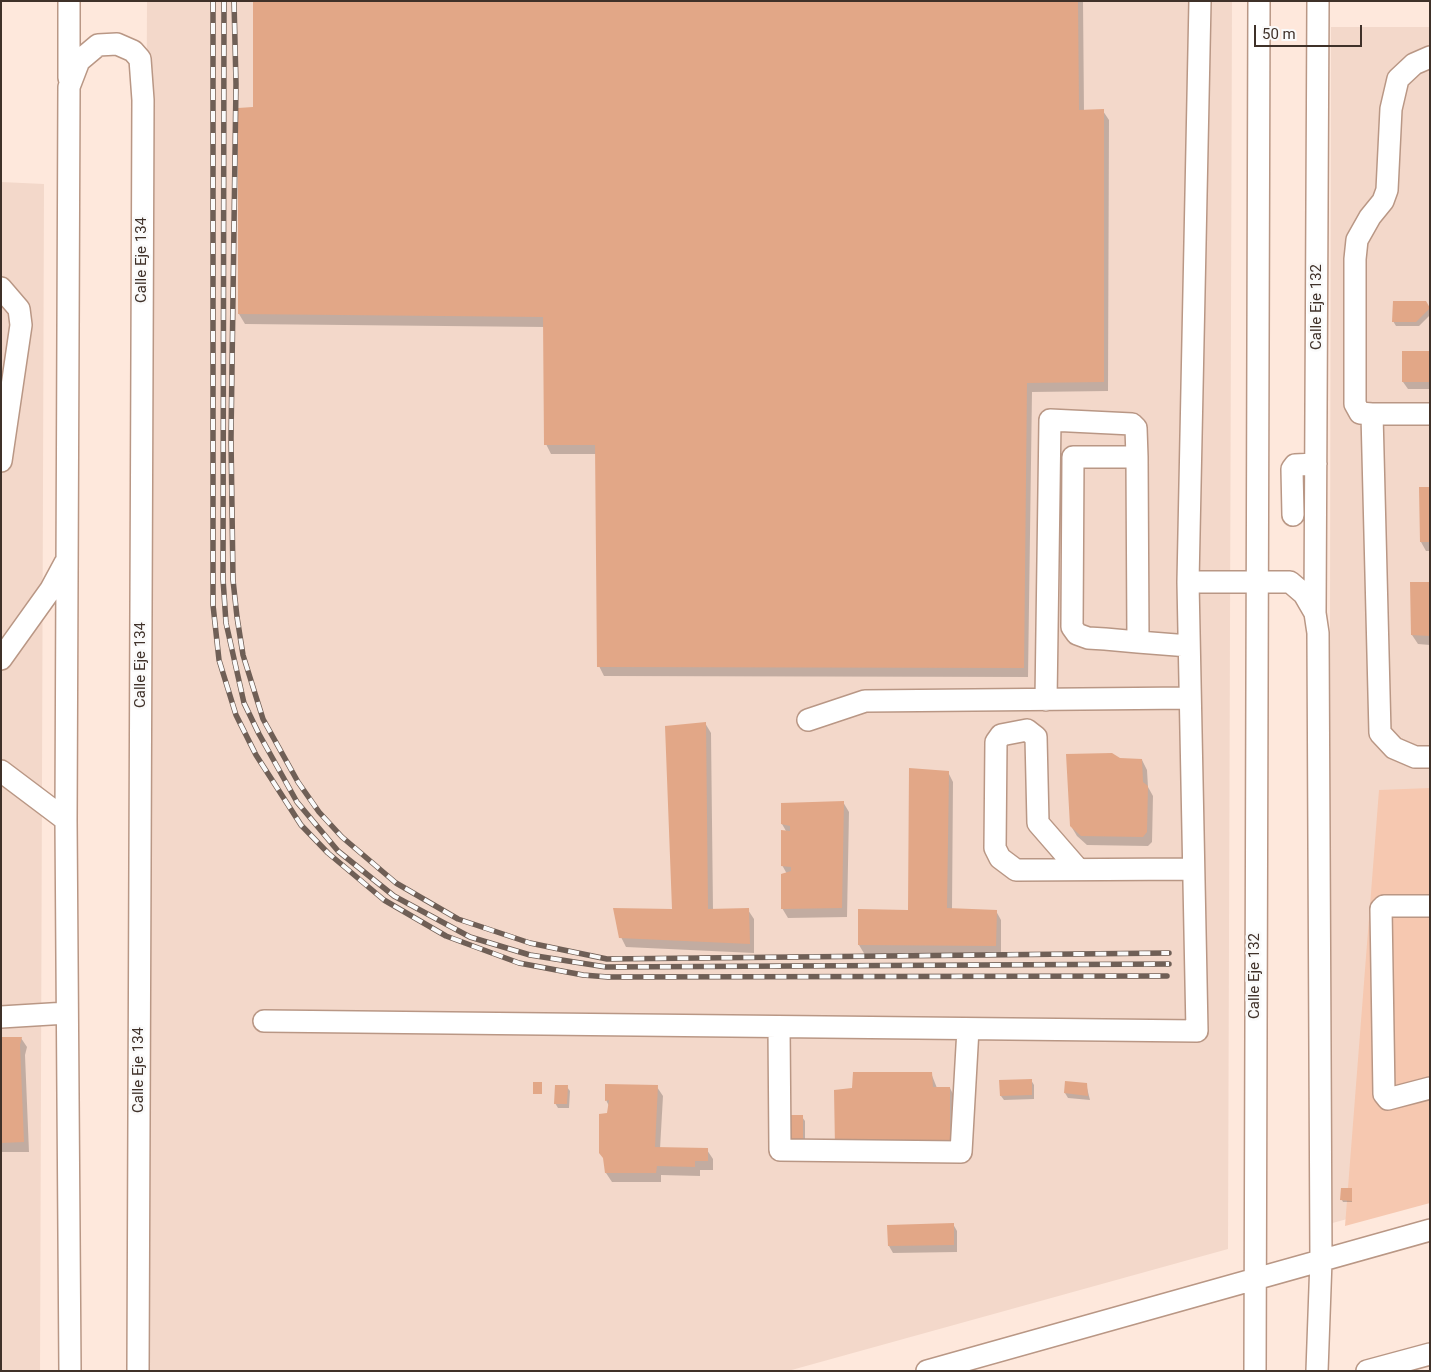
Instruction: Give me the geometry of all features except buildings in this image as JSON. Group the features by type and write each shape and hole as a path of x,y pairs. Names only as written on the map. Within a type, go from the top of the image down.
{"street":[{"name":"Calle Eje 134","path":"69,1 66,820 70,1371"},
{"path":"264,1021 1197,1031 1188,582 1200,1"},
{"name":"Calle Eje 132","path":"1255,1371 1259,1"},
{"name":"Calle Eje 132","path":"1317,1371 1321,1260 1318,633 1315,613 1318,1"},
{"name":"Calle Eje 134","path":"69,87 80,61 98,45 117,44 133,51 140,59 143,120 138,1371"},
{"path":"1430,56 1414,64 1398,79 1392,109 1387,190 1383,201 1357,240 1355,259 1355,404 1360,413 1430,414"},
{"path":"1,461 8,365 21,325 19,309 2,292"},
{"path":"1372,414 1380,733 1394,748 1416,757 1430,757"},
{"path":"1046,700 1050,420 1132,424 1136,428 1138,642"},
{"path":"1137,457 1074,457 1072,627 1077,634 1088,638 1189,646"},
{"path":"1293,515 1292,469 1295,465 1316,464"},
{"path":"1,659 51,589 66,560"},
{"path":"1188,582 1256,582"},
{"name":"Calle Eje 132","path":"1256,582 1290,582 1304,594 1315,613"},
{"path":"808,720 866,701 1190,698"},
{"path":"1078,869 1038,823 1036,737 1027,730 1001,735 996,742 995,848 1000,858 1016,870 1194,869"},
{"path":"1,771 66,820"},
{"path":"1430,906 1384,906 1381,909 1384,1094 1388,1099 1430,1088"},
{"path":"1,1017 67,1013"},
{"path":"779,1027 780,1150 961,1152 968,1029"},
{"path":"927,1371 1430,1230"},
{"path":"1367,1371 1430,1354"}],"shaded area":[{"path":"147,1 1232,1 1228,1249 788,1371 141,1371"},
{"path":"1331,27 1430,27 1430,1196 1329,1224"},
{"path":"1,182 44,184 40,1371 1,1371"},
{"path":"1430,788 1430,1203 1345,1226 1379,790"}],"railway":[{"path":"213,1 213,605 219,660 236,715 256,755 301,825 328,853 384,900 446,936 519,963 583,975 608,977 1167,976"},
{"path":"224,1 223,579 226,623 244,703 259,734 297,802 338,851 394,896 470,937 530,955 606,967 1169,964"},
{"path":"234,1 236,84 231,438 233,580 237,617 243,655 263,719 298,782 319,812 342,837 396,883 458,919 530,943 607,959 1169,953"}]}
